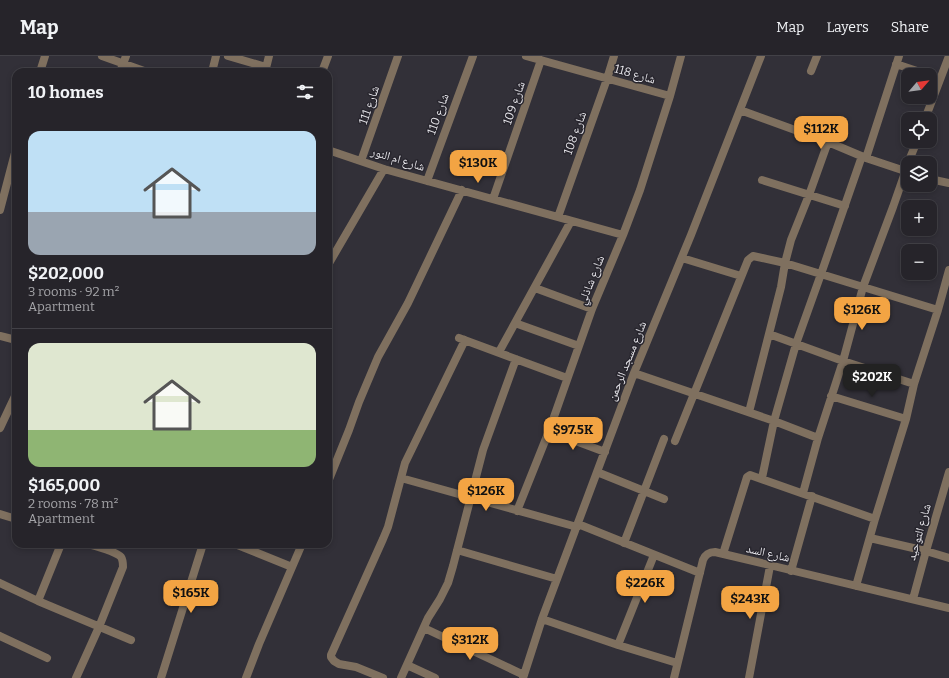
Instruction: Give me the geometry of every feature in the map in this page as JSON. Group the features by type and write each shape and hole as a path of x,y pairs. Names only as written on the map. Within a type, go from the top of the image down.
{"street":[{"path":"41,68 45,56"},
{"path":"102,56 125,60 140,68"},
{"path":"213,68 216,56"},
{"path":"228,56 260,68"},
{"path":"266,68 269,56"},
{"path":"324,68 328,56"},
{"name":"شارع 111","path":"361,161 398,56"},
{"name":"شارع 110","path":"427,181 473,56"},
{"name":"شارع 118","path":"529,56 670,96"},
{"name":"شارع 108","path":"558,217 614,56"},
{"name":"شارع شاذلي","path":"517,510 549,431 592,308 640,190 681,56"},
{"name":"شارع مسجد الرحمن","path":"524,677 542,620 634,373 682,258 761,56"},
{"path":"811,70 817,56"},
{"path":"762,478 774,421 796,344 899,56"},
{"path":"928,112 949,56"},
{"name":"شارع 109","path":"493,199 541,60"},
{"path":"896,64 908,68"},
{"path":"937,78 949,82"},
{"path":"740,110 828,142 864,157 901,166"},
{"path":"749,412 783,279 785,263 792,235 810,194 828,142"},
{"name":"شارع ام النور","path":"332,151 384,169 623,234"},
{"path":"0,210 12,164"},
{"path":"332,258 384,169"},
{"path":"762,180 845,206"},
{"path":"937,180 949,183"},
{"path":"803,493 818,438 843,361 863,287 901,185"},
{"path":"332,472 378,358 408,303 462,190"},
{"path":"499,352 571,221"},
{"path":"675,441 741,276 748,260 753,256 785,263 938,310"},
{"path":"682,258 741,276"},
{"path":"856,586 874,519 906,419 914,384 938,310 949,270"},
{"path":"534,288 592,308"},
{"path":"515,323 579,346"},
{"path":"769,334 843,361 914,384"},
{"path":"0,338 12,340"},
{"path":"383,678 356,667 334,662 331,655 383,539 390,520 405,463 462,339 568,378"},
{"path":"401,678 428,618 448,583 483,450 516,359"},
{"path":"634,373 749,412 818,438"},
{"path":"831,396 906,419"},
{"path":"0,428 12,402"},
{"path":"549,431 605,452"},
{"path":"624,543 664,439"},
{"path":"597,472 664,499"},
{"name":"شارع التوحيد","path":"913,599 949,472"},
{"path":"723,554 750,474 874,519"},
{"path":"401,478 577,526 700,573"},
{"path":"791,570 812,496"},
{"path":"0,514 12,518"},
{"path":"870,538 949,558"},
{"path":"38,601 59,548"},
{"path":"76,678 99,627 123,567 121,557 100,548"},
{"path":"161,678 199,548"},
{"path":"245,548 292,566"},
{"path":"246,678 300,548"},
{"path":"457,550 557,579"},
{"name":"شارع السد","path":"674,678 703,560 707,554 711,552 949,608"},
{"path":"618,645 654,555"},
{"path":"749,678 770,566"},
{"path":"0,583 38,601 131,640"},
{"path":"542,620 677,663"},
{"path":"424,628 524,677"},
{"path":"0,636 47,658"},
{"path":"407,665 435,678"}]}
